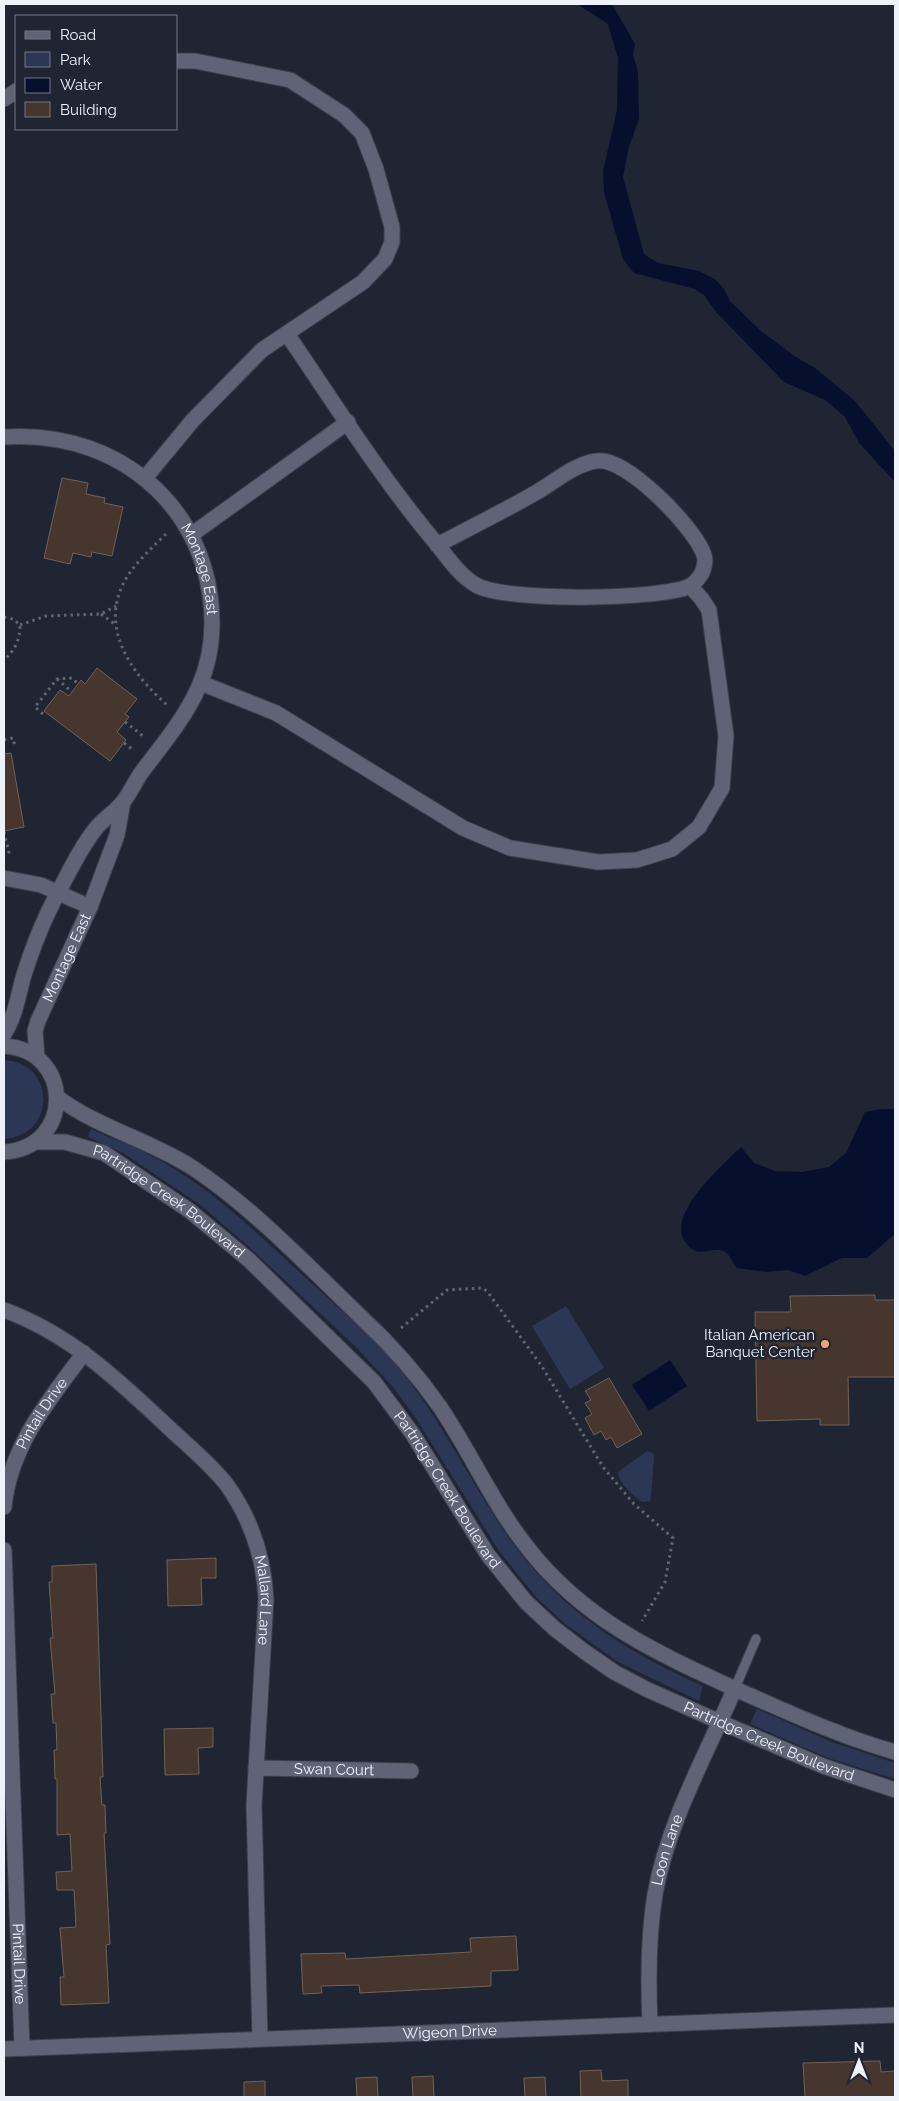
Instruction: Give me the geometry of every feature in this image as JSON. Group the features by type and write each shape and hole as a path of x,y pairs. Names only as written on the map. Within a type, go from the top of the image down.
{"street":[{"path":"145,478 193,420 262,350 363,282 385,259 392,242 392,227 376,169 362,133 344,115 290,80 194,61 178,61"},
{"path":"4,99 15,92"},
{"path":"287,334 413,516 438,546 456,567 476,586 504,594 591,597 662,592 690,586 696,581 704,565 704,555 691,534 651,490 621,467 598,460 573,468 536,492 438,546"},
{"path":"191,535 348,422"},
{"name":"Montage East","path":"4,436 58,439 83,445 108,455 145,478 168,501 191,535 208,579 212,606 212,638 207,667 185,716 139,776 123,802 97,827 58,892 31,953 15,1009 4,1034"},
{"path":"201,683 276,713 463,828 510,848 598,862 637,860 672,849 699,827 722,788 726,736 709,610 690,586"},
{"name":"Montage East","path":"37,1057 35,1031 38,1021 90,907 117,835 123,802"},
{"path":"4,878 41,885 90,907"},
{"path":"4,1046 16,1048 37,1057 51,1075 57,1096 54,1117 46,1131 36,1142 10,1152 4,1166"},
{"name":"Partridge Creek Boulevard","path":"57,1096 79,1112 164,1151 194,1168 253,1216 362,1318 416,1375 445,1416 508,1520 548,1571 576,1598 618,1631 669,1659 815,1724 895,1752"},
{"name":"Partridge Creek Boulevard","path":"36,1142 65,1142 104,1153 190,1211 220,1234 349,1355 374,1382 412,1433 488,1555 526,1602 556,1629 614,1672 720,1722 823,1766 895,1790"},
{"name":"Mallard Lane","path":"4,1310 45,1328 84,1353 123,1384 206,1462 226,1485 252,1530 265,1576 266,1599 256,1768 254,1842 260,2038"},
{"name":"Pintail Drive","path":"4,1507 10,1474 24,1439 41,1412 84,1353"},
{"name":"Pintail Drive","path":"4,1550 22,2048"},
{"name":"Loon Lane","path":"650,2024 649,1948 656,1893 672,1835 735,1688"},
{"name":"Swan Court","path":"256,1768 410,1771"},
{"name":"Wigeon Drive","path":"4,2049 895,2015"}],"lane":[{"path":"735,1688 756,1639"}],"path":[{"path":"166,534 134,567 119,593 116,606 117,625 122,647 135,673 167,705"},
{"path":"20,625 46,616 101,614 116,606"},
{"path":"101,614 117,625"},
{"path":"4,617 13,619 20,625"},
{"path":"4,660 18,642 20,625"},
{"path":"43,714 35,707 57,679 72,678 78,684"},
{"path":"57,679 72,692"},
{"path":"125,722 143,736"},
{"path":"4,740 13,738 15,747"},
{"path":"124,743 133,750"},
{"path":"4,832 10,857"},
{"path":"402,1328 447,1290 482,1288 487,1291 532,1351 603,1467 634,1504 673,1538 665,1582 642,1621"}],"green space":[{"path":"4,1060 21,1064 33,1073 41,1085 43,1099 41,1113 34,1125 21,1135 4,1139"},
{"path":"91,1129 152,1156 207,1191 257,1233 355,1323 391,1359 415,1388 491,1511 534,1570 583,1616 610,1636 669,1670 703,1686 699,1701 618,1662 564,1623 537,1598 499,1551 417,1420 393,1387 356,1347 247,1245 199,1204 123,1153 88,1137"},
{"path":"566,1306 604,1368 570,1389 532,1326"},
{"path":"647,1451 653,1453 654,1458 651,1496 650,1501 642,1502 623,1484 618,1472"},
{"path":"757,1709 832,1742 895,1763 895,1779 828,1758 750,1724"}],"water":[{"path":"577,4 612,4 635,44 633,55 638,71 639,119 629,147 623,177 644,254 658,263 699,271 716,280 724,289 730,301 761,331 796,357 815,368 855,401 895,451 895,482 859,443 845,417 825,400 784,382 716,312 704,295 695,289 634,273 623,259 604,192 603,171 617,110 618,58 608,24"},
{"path":"895,1109 895,1234 867,1258 842,1258 805,1276 788,1270 765,1272 737,1268 728,1255 721,1250 696,1251 683,1238 682,1224 686,1210 708,1180 741,1147 754,1163 775,1171 802,1172 829,1167 846,1153 865,1112"},
{"path":"670,1360 687,1386 649,1411 632,1385"}],"building":[{"path":"62,478 88,483 86,494 105,498 104,503 123,507 112,556 92,552 91,557 73,553 70,564 44,558"},
{"path":"97,668 137,699 125,714 129,717 117,732 126,740 110,761 44,711 60,690 69,696 81,680 85,684"},
{"path":"11,753 24,827 4,831 4,754"},
{"name":"Italian American Banquet Center","path":"875,1295 875,1300 895,1300 895,1377 848,1377 849,1425 820,1425 820,1419 757,1421 755,1312 791,1312 790,1296"},
{"path":"609,1378 642,1434 617,1448 611,1437 606,1440 601,1431 594,1435 585,1418 592,1414 585,1403 591,1400 585,1391"},
{"path":"216,1558 216,1578 201,1578 202,1605 168,1606 167,1560"},
{"path":"96,1564 103,1777 100,1777 102,1805 105,1805 106,1833 104,1833 110,1944 106,1945 109,2003 61,2005 60,1977 64,1977 60,1928 76,1927 74,1890 57,1890 56,1872 72,1871 70,1834 57,1835 57,1779 55,1779 54,1750 57,1750 56,1723 53,1723 51,1694 55,1694 50,1638 53,1638 49,1582 52,1582 52,1566"},
{"path":"213,1728 213,1747 198,1748 199,1774 165,1775 164,1729"},
{"path":"516,1936 518,1970 491,1971 491,1986 360,1993 359,1985 321,1986 322,1993 303,1994 301,1954 345,1953 346,1959 471,1952 470,1938"},
{"path":"880,2061 881,2072 895,2071 895,2097 805,2097 803,2063"},
{"path":"601,2070 602,2081 628,2080 628,2097 581,2097 580,2071"},
{"path":"433,2076 434,2097 413,2097 412,2077"},
{"path":"377,2077 378,2097 357,2097 356,2078"},
{"path":"545,2077 546,2097 525,2097 524,2078"},
{"path":"265,2081 265,2097 244,2097 244,2082"}],"place":[{"name":"Italian American Banquet Center","path":"825,1344"}]}
